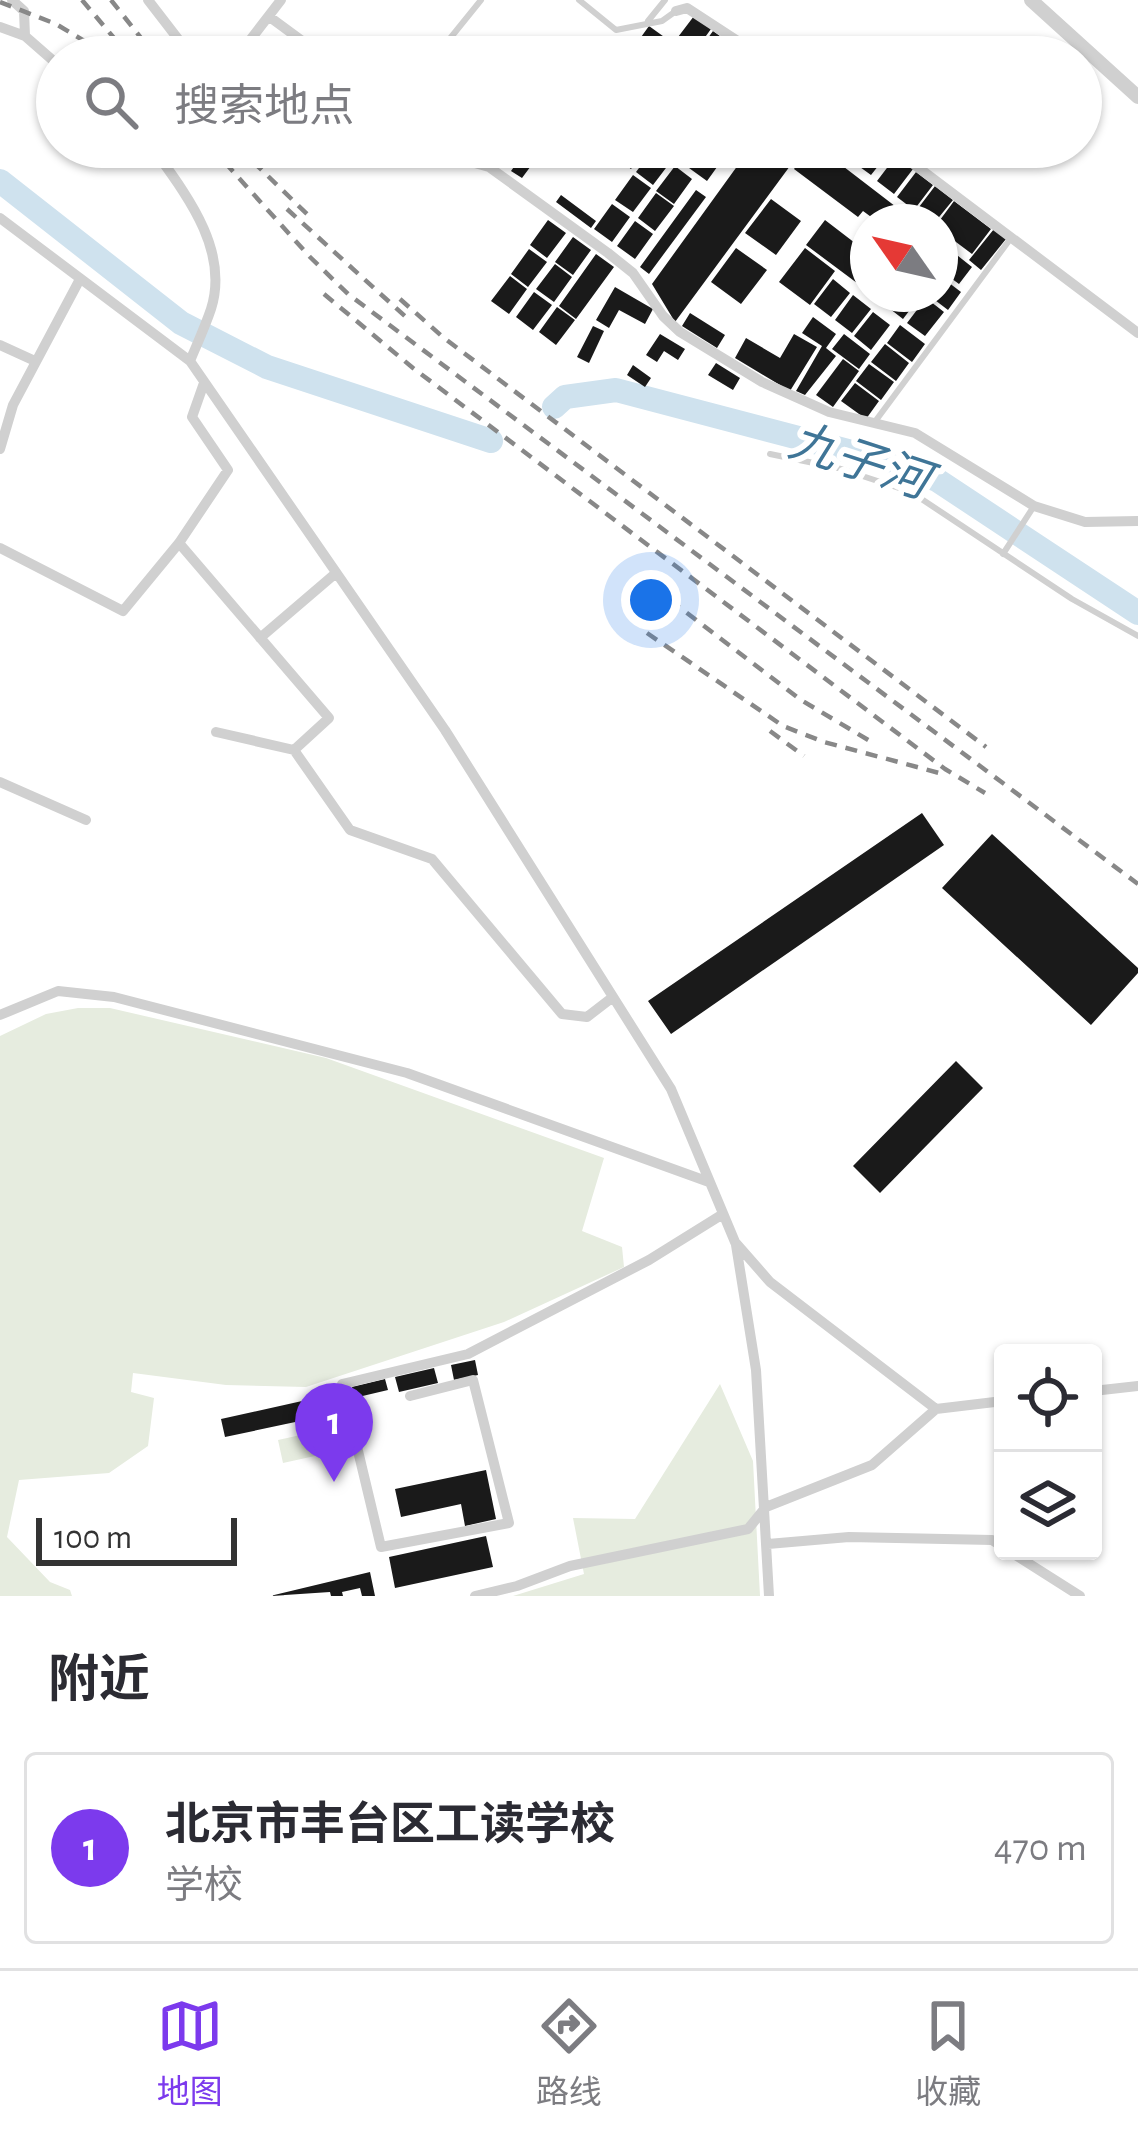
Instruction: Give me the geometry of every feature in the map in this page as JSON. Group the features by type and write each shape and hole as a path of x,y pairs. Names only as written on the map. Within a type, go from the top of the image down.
{"street":[{"path":"12,0 24,10 25,36"},
{"path":"148,0 176,36"},
{"path":"255,36 281,0"},
{"path":"1031,0 1071,36"},
{"path":"676,11 687,8 730,36"},
{"path":"271,17 296,36"},
{"path":"0,27 36,46"},
{"path":"1102,64 1138,97"},
{"path":"169,168 208,234 215,267 213,304 190,361"},
{"path":"492,168 633,273 680,332 787,394 829,412 914,433 1034,506 1085,522 1138,521"},
{"path":"919,168 1138,333"},
{"path":"0,218 190,361 445,730 671,1089 735,1242 756,1370 769,1596"},
{"path":"0,448 13,405 80,279"},
{"path":"0,345 35,361"},
{"path":"0,548 123,611 179,543 228,470 192,417 204,383"},
{"path":"179,543 329,718 294,750"},
{"path":"260,638 336,573"},
{"path":"216,732 294,750 350,830 432,859 562,1015 587,1017 613,997"},
{"path":"0,782 86,820"},
{"path":"0,1015 58,991 114,997 407,1073 709,1182"},
{"path":"410,1396 473,1380 509,1523 380,1547 342,1384 468,1354 650,1260 723,1214"},
{"path":"735,1242 770,1282 936,1409"},
{"path":"1102,1390 1138,1386"},
{"path":"475,1596 570,1566 748,1528 766,1507 872,1465 936,1409 994,1402"},
{"path":"768,1544 849,1537 994,1541"},
{"path":"1023,1560 1080,1596"}],"lane":[{"path":"452,36 481,0"},
{"path":"579,0 616,30 662,21 676,11"},
{"path":"646,24 664,0"},
{"path":"874,423 1011,238"},
{"path":"770,454 838,468 911,492 1138,636"},
{"path":"1003,554 1034,506"}],"shaded area":[{"path":"110,1008 326,1058 604,1158 582,1231 622,1247 624,1267 504,1322 306,1387 226,1385 133,1373 131,1392 154,1398 148,1446 109,1473 19,1480 7,1537 50,1582 70,1590 72,1596 0,1596 0,1036 46,1014"},
{"path":"720,1384 753,1461 760,1596 513,1596 584,1574 573,1518 635,1519"},
{"path":"337,1427 342,1450 283,1463 278,1440"}],"building":[{"path":"694,16 711,29 706,36 679,36"},
{"path":"649,26 663,36 642,36"},
{"path":"513,168 529,168 522,178"},
{"path":"639,168 666,168 653,185 636,172"},
{"path":"673,168 692,179 674,204 656,191"},
{"path":"689,168 716,168 707,181"},
{"path":"736,168 789,168 675,322 652,284"},
{"path":"795,168 845,168 892,204 850,204 850,211"},
{"path":"887,168 913,169 894,194 877,181"},
{"path":"916,172 933,185 919,204 906,204 897,197"},
{"path":"633,175 651,188 633,212 615,200"},
{"path":"935,186 953,200 950,204 921,204"},
{"path":"696,190 706,197 649,274 640,267"},
{"path":"656,193 674,206 655,231 638,218"},
{"path":"561,195 596,221 591,228 556,202"},
{"path":"771,199 801,221 776,255 745,233"},
{"path":"612,204 630,217 612,242 594,229"},
{"path":"958,204 991,229 972,254 958,244"},
{"path":"548,220 566,233 547,258 530,245"},
{"path":"825,220 850,239 850,278 806,245"},
{"path":"635,221 653,234 635,259 617,246"},
{"path":"994,229 1006,239 981,270 969,260"},
{"path":"573,237 591,250 573,275 555,262"},
{"path":"736,248 767,270 741,304 711,282"},
{"path":"805,248 835,271 810,305 779,282"},
{"path":"529,249 547,262 528,287 511,274"},
{"path":"596,254 614,267 576,319 559,306"},
{"path":"958,256 972,267 958,283"},
{"path":"555,264 572,277 554,302 536,289"},
{"path":"510,276 527,289 509,314 491,301"},
{"path":"833,279 850,293 831,317 814,304"},
{"path":"615,287 653,309 645,324 619,310 609,328 596,320"},
{"path":"534,292 552,305 533,330 516,317"},
{"path":"850,299 850,312 869,312 852,333 835,320"},
{"path":"557,307 575,320 556,345 539,332"},
{"path":"873,312 890,325 871,350 854,336"},
{"path":"915,312 944,312 925,336 907,323"},
{"path":"690,313 725,335 717,348 682,326"},
{"path":"813,317 836,334 826,348 836,356 805,395 796,391 822,346 802,333"},
{"path":"900,325 925,344 912,362 887,343"},
{"path":"593,326 604,331 589,363 577,357"},
{"path":"660,334 685,349 678,360 664,351 657,362 646,355"},
{"path":"794,334 817,347 790,391 735,358 746,338 780,358"},
{"path":"844,334 870,354 859,369 832,349"},
{"path":"885,344 909,363 896,381 871,362"},
{"path":"843,359 859,371 833,407 816,395"},
{"path":"716,363 740,378 733,390 708,375"},
{"path":"869,364 894,382 881,400 856,381"},
{"path":"633,365 651,378 645,387 627,375"},
{"path":"855,383 879,401 866,419 841,401"},
{"path":"922,813 944,845 671,1034 648,1001"},
{"path":"992,834 1138,968 1091,1025 942,888"},
{"path":"956,1061 983,1088 880,1193 853,1166"},
{"path":"475,1360 478,1375 454,1380 451,1365"},
{"path":"434,1368 438,1383 399,1392 395,1377"},
{"path":"385,1379 388,1390 354,1398 352,1387"},
{"path":"329,1395 333,1414 225,1437 221,1419"},
{"path":"486,1470 496,1519 465,1526 461,1504 401,1517 395,1489"},
{"path":"486,1536 493,1567 395,1588 389,1557"},
{"path":"370,1572 375,1596 362,1596 360,1588 342,1592 343,1596 330,1592 270,1596"}],"waterway":[{"name":"九子河","path":"0,181 181,323 267,367 491,441"},
{"name":"九子河","path":"554,407 565,397 616,390 879,459 937,480 1138,613"}],"railway":[{"path":"82,0 112,36"},
{"path":"111,0 139,36"},
{"path":"0,2 76,36"},
{"path":"230,168 348,294 1138,884"},
{"path":"260,168 307,214"},
{"path":"287,209 407,318"},
{"path":"324,294 413,368 945,769 985,793"},
{"path":"400,299 444,338 986,747"},
{"path":"670,600 801,700 875,744"},
{"path":"647,633 783,726 943,774"},
{"path":"770,731 804,756"}],"place":[{"name":"北京市丰台区工读学校","path":"334,1482"}]}
